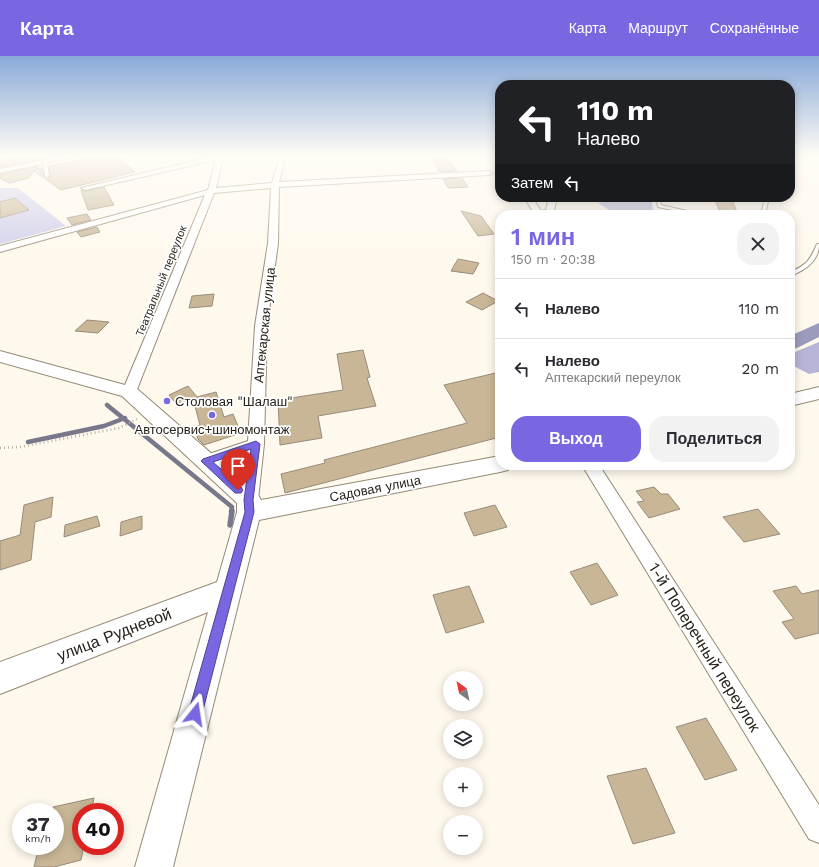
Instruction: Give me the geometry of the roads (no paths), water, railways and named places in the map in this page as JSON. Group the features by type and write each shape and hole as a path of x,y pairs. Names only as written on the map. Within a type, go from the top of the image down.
{"street":[{"path":"0,249 201,194"},
{"name":"Театральный переулок","path":"129,392 210,194"},
{"name":"Аптекарская улица","path":"154,867 228,591 249,506 256,444 261,326 273,243 275,194"},
{"path":"0,356 129,392 206,461 249,506"},
{"path":"795,399 819,393"},
{"path":"206,461 256,444"},
{"name":"Садовая улица","path":"249,506 495,465"},
{"name":"1-й Поперечный переулок","path":"593,470 819,829"},
{"name":"улица Рудневой","path":"0,678 228,591"}],"lane":[{"path":"659,202 659,206 678,210"},
{"path":"795,272 814,259 819,245"},
{"path":"795,267 801,269"}],"waterway":[{"path":"795,341 819,329"},
{"path":"107,405 124,419"},
{"path":"28,442 104,426 124,419"},
{"path":"124,419 232,507 231,512"},
{"path":"230,525 232,511"}],"place":[{"name":"Столовая \"Шалаш\"","path":"167,401"},
{"name":"Автосервис+шиномонтаж","path":"212,415"}]}
